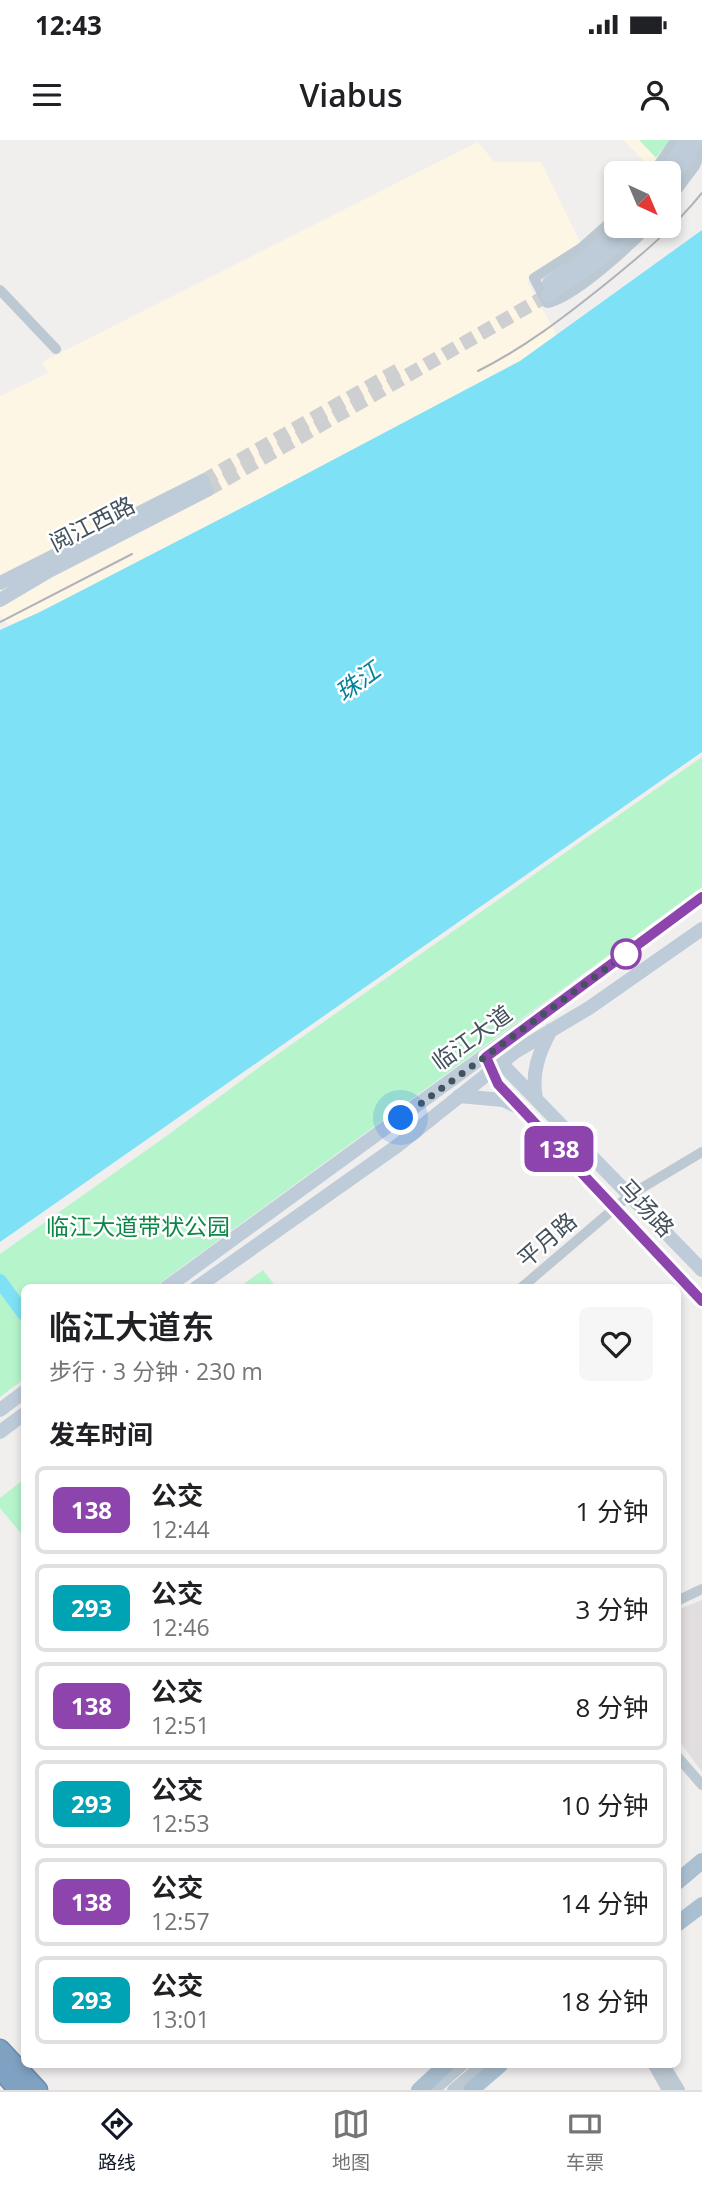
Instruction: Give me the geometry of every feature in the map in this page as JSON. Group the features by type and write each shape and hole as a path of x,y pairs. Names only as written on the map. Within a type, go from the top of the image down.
{"highway":[{"path":"0,2049 38,2090"},
{"path":"0,2069 18,2090"}],"main road":[{"path":"673,161 686,140"},
{"path":"681,166 698,140"},
{"path":"608,238 546,290 593,265 623,238"},
{"name":"阅江西路","path":"0,583 205,486 0,600"},
{"name":"临江大道","path":"187,1281 382,1132 702,897"},
{"name":"临江大道","path":"202,1284 397,1146 496,1067 552,1028 589,1008 702,929"},
{"path":"577,989 572,997 573,1003 583,1009 589,1008"},
{"path":"459,1096 503,1100 521,1109 523,1097 536,1098 534,1073 542,1045 552,1028"},
{"name":"马场路","path":"486,1057 536,1098 702,1270"},
{"name":"马场路","path":"496,1067 521,1109 702,1301"},
{"path":"382,1132 392,1130 398,1134 397,1146"},
{"path":"0,1410 21,1394"},
{"path":"0,1432 21,1416"},
{"path":"681,1879 702,1861"},
{"path":"681,1921 702,1905"},
{"path":"419,2090 443,2068"},
{"path":"471,2090 497,2068"}],"street":[{"path":"661,161 675,140"},
{"path":"681,185 695,166 702,149"},
{"path":"604,227 580,248 534,278 547,303 578,286 636,238"},
{"path":"0,290 56,349"},
{"name":"平月路","path":"526,1284 630,1195 702,1152"},
{"path":"681,1599 702,1589"},
{"path":"681,1761 702,1785"},
{"path":"434,2090 459,2068"},
{"path":"453,2090 479,2068"},
{"path":"656,2068 668,2090"},
{"path":"666,2068 679,2090"}],"shaded area":[{"path":"624,140 671,140 658,161 644,161"},
{"path":"478,142 494,162 541,162 581,244 527,282 557,335 520,361 259,499 40,612 9,625 0,616 0,396 48,373 42,362"},
{"path":"702,1600 702,1772 681,1743 681,1608"}],"green space":[{"path":"639,140 669,140 656,158"},
{"name":"临江大道带状公园","path":"702,757 702,887 158,1284 21,1284 21,1381 0,1397 0,1254 265,1063"},
{"path":"263,1270 274,1284 244,1284"},
{"path":"21,1481 21,1533 0,1508 0,1498"}],"water":[{"name":"珠江","path":"702,230 702,752 0,1242 0,630 259,499 520,361"}],"waterway":[{"path":"0,1281 21,1310"}],"tunnel":[{"path":"207,490 548,295"},
{"path":"203,481 400,369"}],"tram line":[{"path":"478,371 527,342 588,298 655,242 702,193"},
{"path":"0,622 132,554"}],"bus line":[{"name":"138","path":"702,897 486,1057 498,1084 702,1301"}],"route":[{"path":"401,1118 626,954"}]}
